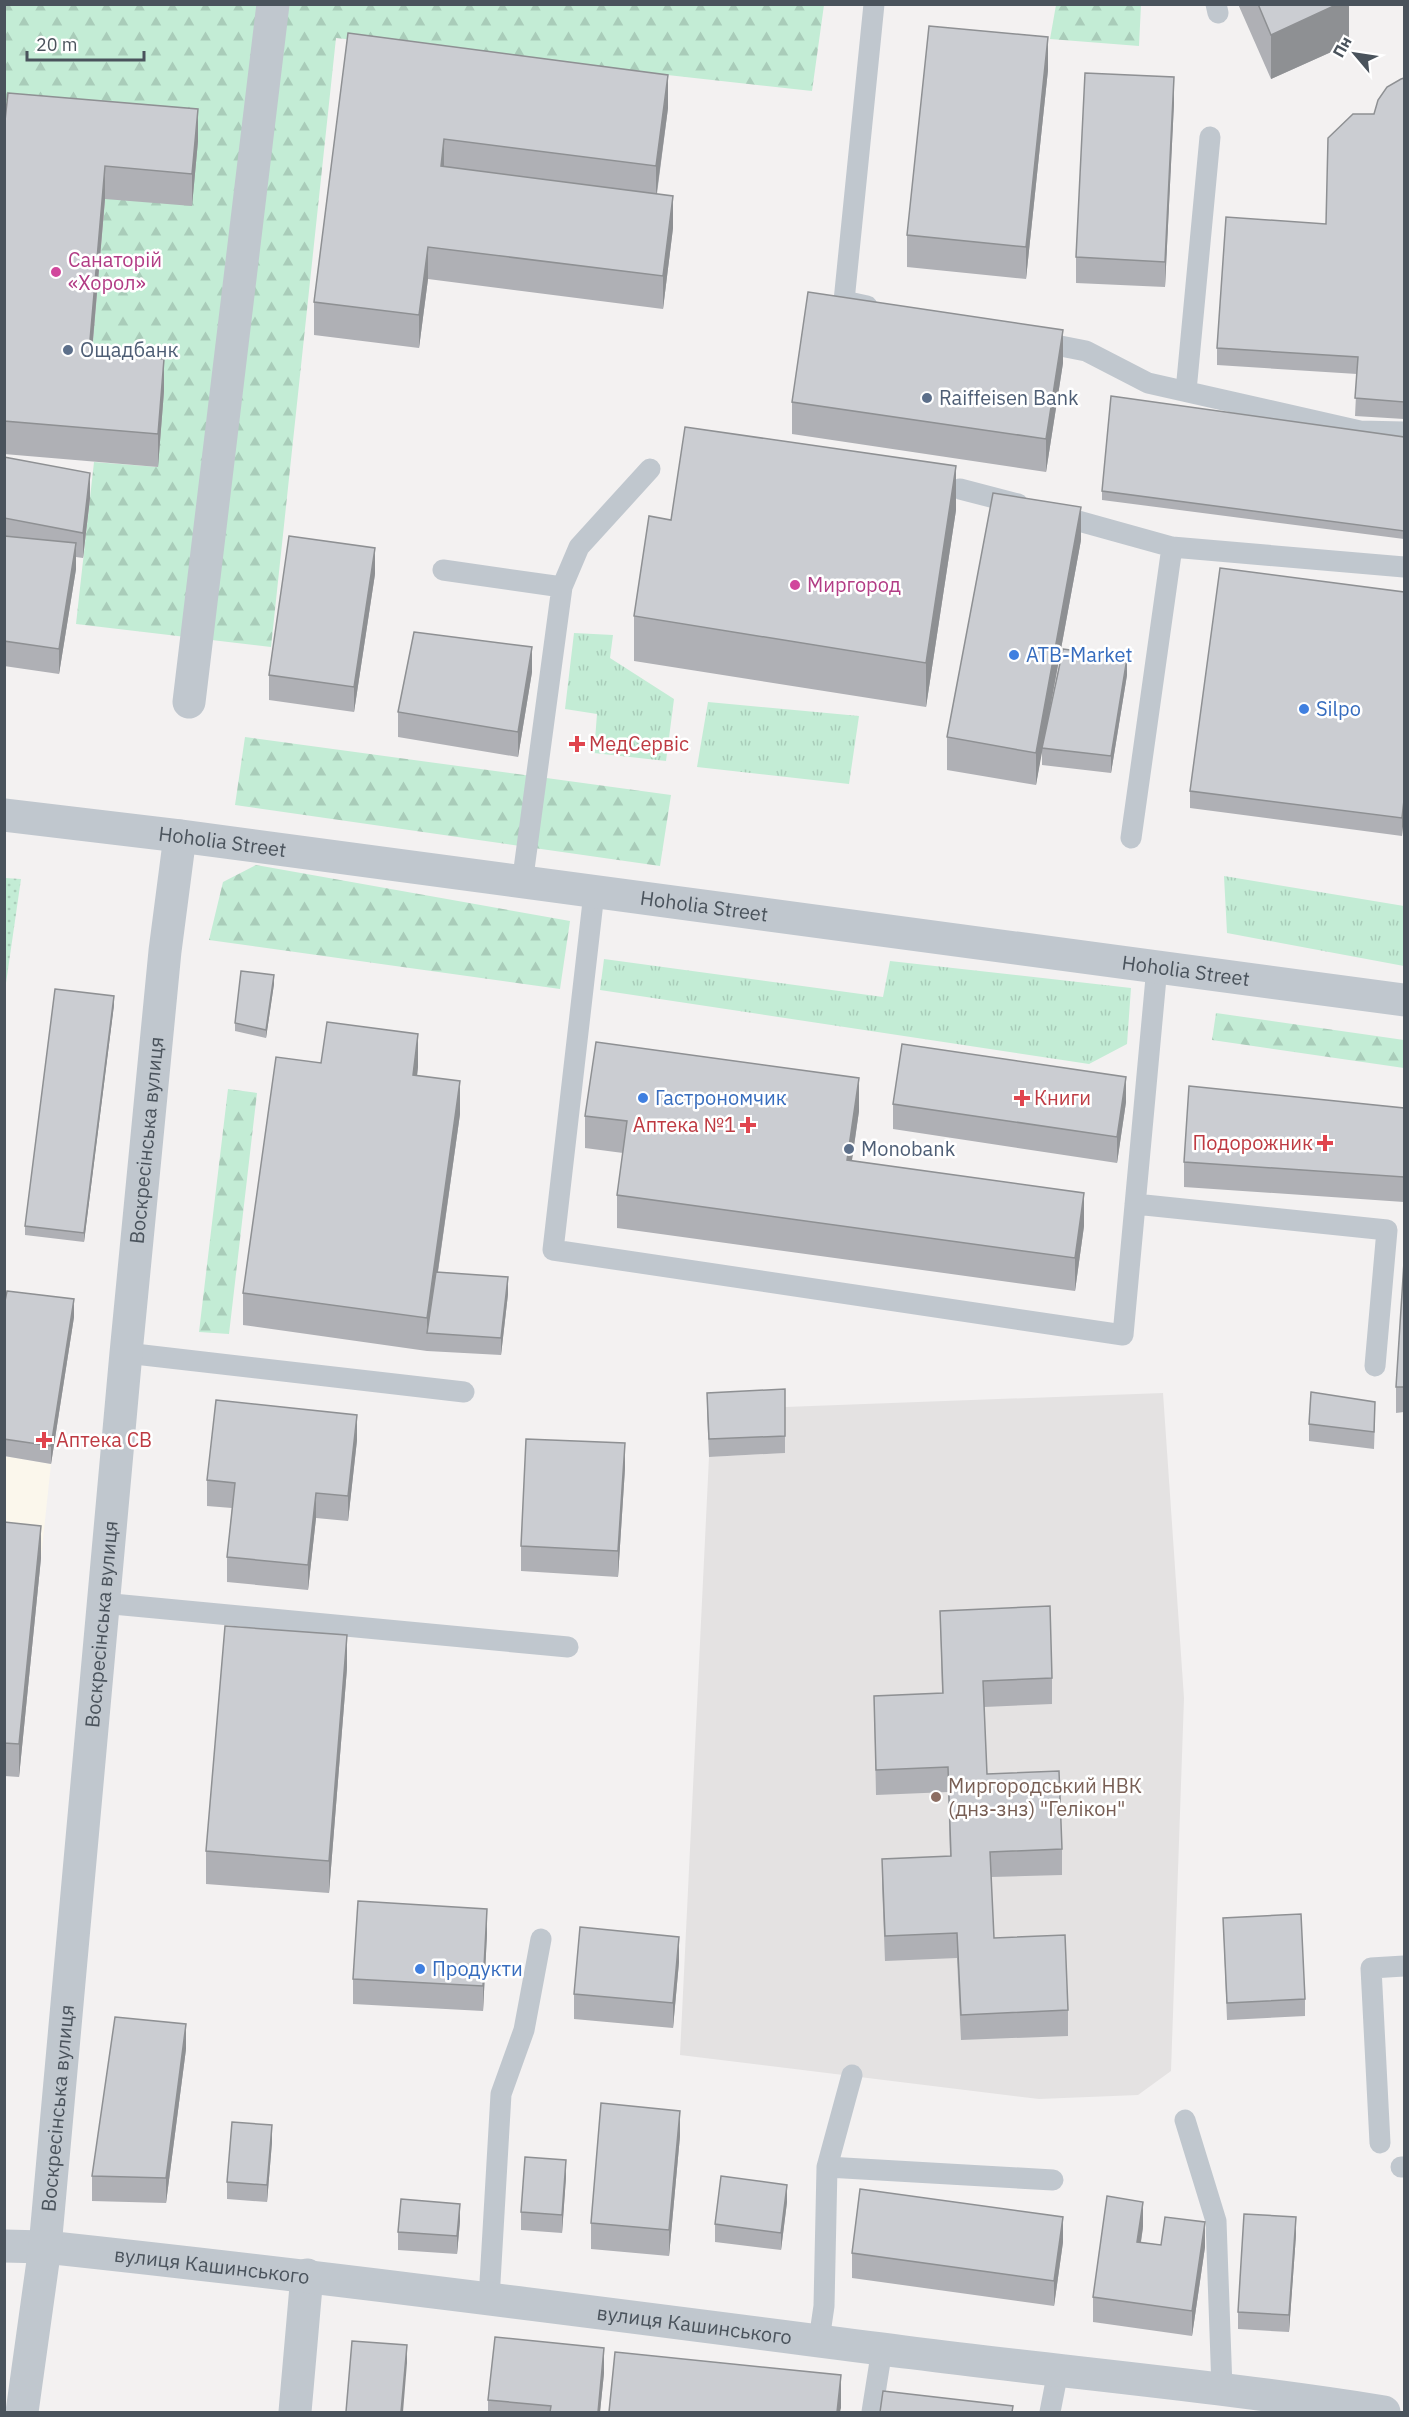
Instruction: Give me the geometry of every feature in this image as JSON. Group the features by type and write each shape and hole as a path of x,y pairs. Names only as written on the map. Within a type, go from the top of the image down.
{"street":[{"path":"189,702 273,4"},
{"name":"Hoholia Street","path":"4,815 180,836 522,884 1404,1000"},
{"name":"Воскресінська вулиця","path":"22,2412 45,2247 102,1603 165,951 180,836"},
{"name":"вулиця Кашинського","path":"4,2246 45,2247 308,2275 1058,2371 1222,2388 1371,2411"},
{"path":"295,2412 308,2275"}],"lane":[{"path":"874,4 844,302 890,311"},
{"path":"1186,391 1210,137"},
{"path":"1017,337 1086,351 1148,383 1360,431 1404,432"},
{"path":"522,884 561,587 579,547 650,469"},
{"path":"960,489 1172,547 1404,567"},
{"path":"1131,838 1172,547"},
{"path":"443,570 561,587"},
{"path":"594,893 553,1250 1123,1335 1157,967"},
{"path":"1135,1204 1387,1230 1375,1366"},
{"path":"126,1353 464,1392"},
{"path":"102,1603 568,1647"},
{"path":"489,2299 501,2094 524,2030 541,1939"},
{"path":"1380,2143 1371,1968 1404,1966"},
{"path":"819,2340 824,2306 827,2167 852,2075"},
{"path":"1185,2121 1216,2221 1222,2388"},
{"path":"827,2167 1053,2180"},
{"path":"872,2412 882,2349"},
{"path":"1050,2412 1058,2371"}],"shaded area":[{"name":"Миргородський НВК (днз-знз) \"Гелікон\"","path":"1163,1393 1184,1698 1171,2071 1138,2095 1039,2099 680,2055 709,1457 784,1453 785,1407"},
{"path":"4,1456 51,1464 41,1558 5,1555"}],"green space":[{"path":"5,5 824,5 812,91 336,38 271,647 76,624 94,462 158,467 89,385 105,199 5,164"},
{"path":"1056,5 1141,5 1139,46 1050,39"},
{"path":"574,633 613,635 610,658 674,699 666,761 594,753 597,714 565,709"},
{"path":"708,702 859,716 849,784 697,767"},
{"path":"245,737 671,795 660,866 235,805"},
{"path":"256,865 570,921 560,989 209,940 223,882"},
{"path":"1224,876 1404,906 1404,966 1227,933"},
{"path":"4,878 21,879 5,990"},
{"path":"604,959 883,997 890,961 1131,988 1127,1044 1089,1064 600,990"},
{"path":"1216,1013 1404,1040 1404,1068 1212,1040"},
{"path":"228,1089 257,1093 229,1334 199,1332"}],"building":[{"path":"1258,4 1338,4 1271,35"},
{"path":"929,26 1048,37 1026,247 907,235"},
{"path":"348,33 668,75 656,166 444,139 441,166 673,196 663,276 428,247 419,315 314,302"},
{"path":"1085,73 1174,77 1165,262 1076,257"},
{"path":"1404,78 1404,402 1355,398 1358,357 1217,348 1226,217 1326,224 1328,138 1353,114 1374,114 1378,100 1387,87"},
{"path":"8,93 198,109 192,174 105,166 89,352 164,359 158,434 4,421 4,130"},
{"name":"Raiffeisen Bank","path":"808,292 1063,330 1046,439 792,402"},
{"path":"1111,396 1404,437 1404,531 1102,491"},
{"name":"Миргород","path":"685,427 956,466 926,663 634,616 649,516 671,520"},
{"path":"4,457 90,473 83,533 4,518"},
{"name":"ATB-Market","path":"993,493 1081,507 1036,753 947,737"},
{"path":"4,536 76,543 59,649 4,641"},
{"path":"289,536 375,548 354,687 269,675"},
{"name":"Silpo","path":"1220,568 1404,592 1404,800 1402,818 1190,791"},
{"path":"414,632 532,647 518,732 398,712"},
{"path":"1063,649 1127,658 1111,756 1042,748"},
{"path":"241,971 274,975 266,1030 235,1023"},
{"path":"55,989 114,996 84,1233 25,1226"},
{"path":"327,1022 418,1034 413,1075 460,1081 427,1318 243,1293 276,1057 321,1063"},
{"path":"596,1042 859,1078 847,1160 1084,1193 1075,1258 617,1195 627,1121 585,1116"},
{"path":"902,1044 1126,1077 1117,1137 893,1104"},
{"path":"1189,1086 1404,1108 1404,1177 1184,1162"},
{"path":"1404,1262 1404,1387 1396,1387"},
{"path":"436,1272 508,1277 501,1338 427,1333"},
{"path":"7,1291 74,1299 51,1446 4,1439 4,1306"},
{"path":"785,1389 785,1436 709,1439 707,1393"},
{"path":"1311,1392 1375,1402 1374,1432 1309,1424"},
{"path":"216,1400 357,1415 348,1496 316,1493 308,1565 227,1557 235,1483 207,1480"},
{"path":"526,1439 625,1443 618,1551 521,1546"},
{"path":"4,1522 41,1526 19,1744 4,1743"},
{"path":"1050,1606 1052,1678 983,1681 987,1774 1059,1771 1062,1849 990,1852 994,1938 1065,1935 1068,2010 961,2015 957,1933 885,1936 882,1859 951,1856 948,1767 876,1770 874,1696 943,1693 940,1611"},
{"path":"225,1626 347,1635 329,1861 206,1851"},
{"name":"Продукти","path":"358,1901 487,1909 483,1986 353,1979"},
{"path":"1301,1914 1305,1999 1227,2003 1223,1918"},
{"path":"580,1927 679,1937 673,2003 574,1994"},
{"path":"115,2017 186,2024 166,2178 92,2176"},
{"path":"601,2103 680,2111 669,2230 591,2223"},
{"path":"232,2122 272,2125 267,2185 227,2182"},
{"path":"525,2157 566,2160 562,2215 521,2212"},
{"path":"721,2176 787,2185 781,2233 715,2224"},
{"path":"860,2189 1063,2217 1054,2281 852,2253"},
{"path":"1107,2196 1143,2202 1137,2242 1161,2245 1165,2217 1205,2222 1192,2311 1093,2297"},
{"path":"401,2199 460,2204 457,2236 398,2232"},
{"path":"1244,2214 1296,2217 1289,2315 1238,2312"},
{"path":"495,2337 604,2348 598,2412 550,2412 551,2406 488,2400"},
{"path":"352,2341 407,2345 401,2412 346,2412"},
{"path":"615,2352 841,2375 837,2412 609,2412"},
{"path":"883,2391 1013,2406 1012,2412 880,2412"}],"place":[{"name":"Санаторій «Хорол»","path":"56,272"},
{"name":"Ощадбанк","path":"68,350"},
{"name":"Raiffeisen Bank","path":"927,398"},
{"name":"Миргород","path":"795,585"},
{"name":"ATB-Market","path":"1014,655"},
{"name":"Silpo","path":"1304,709"},
{"name":"МедСервіс","path":"577,744"},
{"name":"Гастрономчик","path":"643,1098"},
{"name":"Книги","path":"1022,1098"},
{"name":"Аптека №1","path":"748,1125"},
{"name":"Подорожник","path":"1325,1143"},
{"name":"Monobank","path":"849,1149"},
{"name":"Аптека СВ","path":"44,1440"},
{"name":"Миргородський НВК (днз-знз) \"Гелікон\"","path":"936,1797"},
{"name":"Продукти","path":"420,1969"}]}
